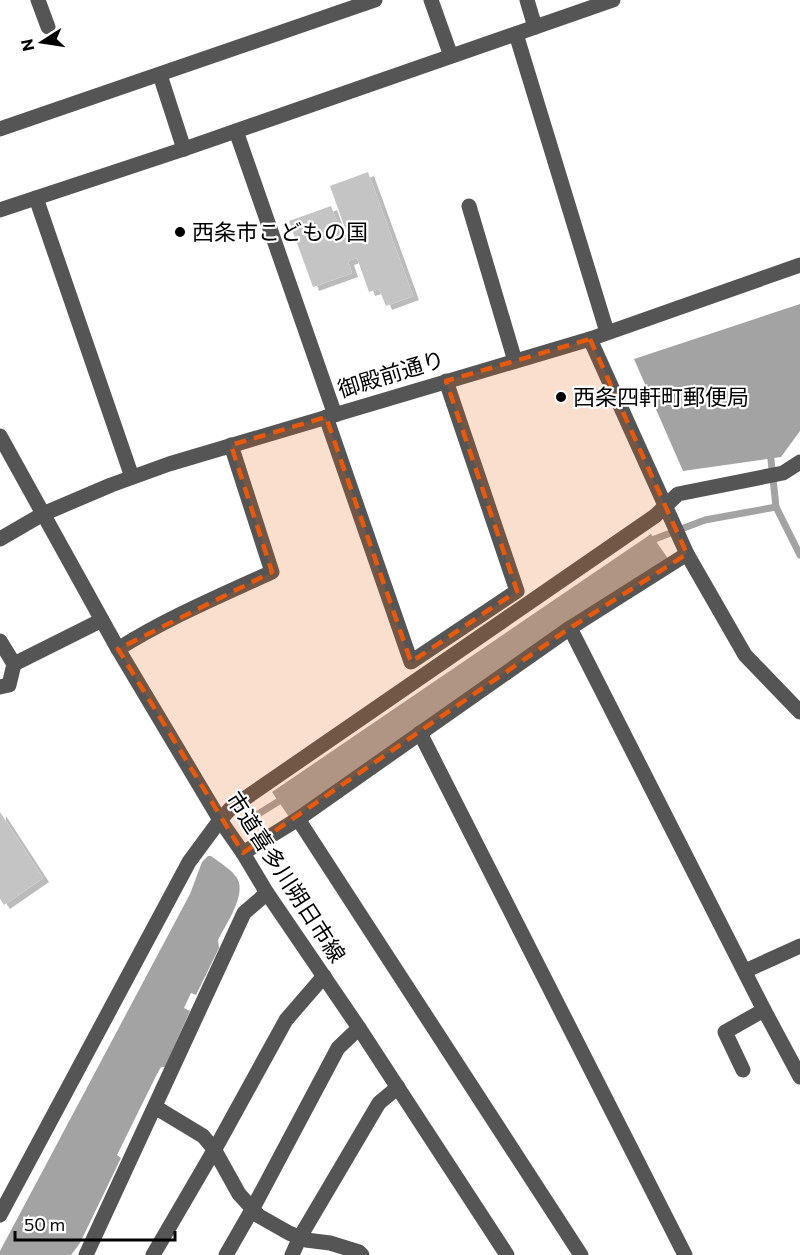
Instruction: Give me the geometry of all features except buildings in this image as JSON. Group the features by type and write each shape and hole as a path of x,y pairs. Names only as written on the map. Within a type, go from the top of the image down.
{"street":[{"path":"38,0 48,27"},
{"path":"0,129 375,0"},
{"path":"431,0 451,56"},
{"path":"527,0 535,27"},
{"path":"0,210 184,149 613,0"},
{"path":"516,34 607,332"},
{"path":"160,75 184,149"},
{"path":"236,131 411,662 517,591 446,381"},
{"path":"36,198 132,477"},
{"path":"470,206 515,361"},
{"name":"御殿前通り","path":"0,539 43,514 169,464 590,339 800,265"},
{"path":"590,339 687,554 745,655 800,712"},
{"name":"市道喜多川朔日市線","path":"0,436 118,649 220,820 507,1255"},
{"path":"118,649 173,617 272,572 231,445"},
{"path":"0,1215 189,862 231,808 655,516 668,510 678,494 783,473 800,462"},
{"path":"243,853 298,819 570,628 687,554"},
{"path":"14,664 102,620"},
{"path":"570,628 800,1077"},
{"path":"0,641 14,664 9,685 0,687"},
{"path":"420,733 685,1255"},
{"path":"298,819 581,1255"},
{"path":"86,1255 244,913 267,893"},
{"path":"745,971 800,946"},
{"path":"153,1255 286,1020 324,976"},
{"path":"743,1070 725,1032 764,1010"},
{"path":"226,1255 338,1048 359,1028"},
{"path":"292,1255 300,1237 379,1103 398,1087"},
{"path":"155,1107 203,1136 214,1149 239,1194 260,1216 306,1240 330,1243 362,1255"}],"highlighted area":[{"path":"590,339 687,554 570,628 243,853 118,649 272,572 231,445 326,417 411,662 517,591 446,381"}],"shaded area":[{"path":"800,304 800,431 781,457 683,471 634,359"},
{"path":"651,534 669,560 289,817 272,792"},
{"path":"208,856 225,866 237,878 239,892 237,900 218,940 219,948 196,995 191,993 184,1008 190,1011 165,1067 161,1067 157,1074 117,1155 121,1158 80,1243 71,1255 0,1255 0,1251 190,894 202,862"}],"waterway":[{"path":"770,450 776,507 800,555"},
{"path":"647,543 705,520 776,507"},
{"path":"250,819 284,798"}],"place":[{"name":"西条市こどもの国","path":"180,232"},
{"name":"西条四軒町郵便局","path":"561,397"}]}
